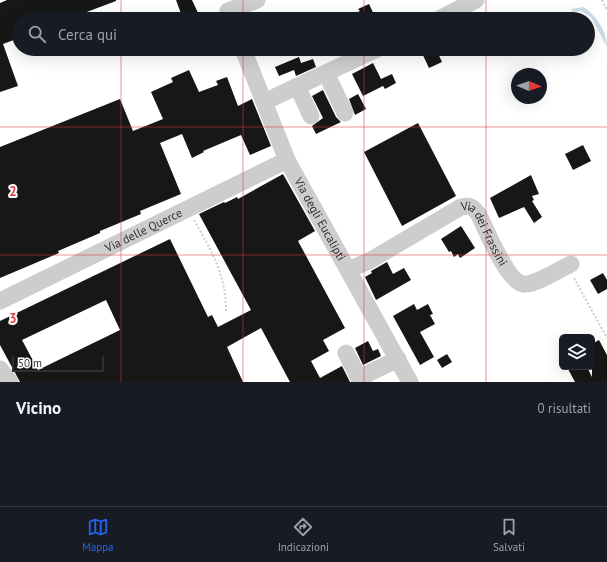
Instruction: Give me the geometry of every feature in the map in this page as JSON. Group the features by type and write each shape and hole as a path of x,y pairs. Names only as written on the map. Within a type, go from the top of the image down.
{"street":[{"path":"228,10 257,0"},
{"path":"453,12 476,0"},
{"name":"Via degli Eucalipti","path":"246,56 287,160 410,382"},
{"path":"264,102 363,56"},
{"path":"326,73 345,113"},
{"path":"297,86 311,116"},
{"name":"Via delle Querce","path":"0,301 287,160"},
{"name":"Via dei Frassini","path":"348,270 369,260 460,207 469,206 473,207 479,215 509,273 518,282 524,284 532,283 569,265"},
{"path":"346,353 359,378 398,359"},
{"path":"0,369 10,382"}],"path":[{"path":"602,0 607,10"},
{"path":"188,209 222,273 226,292 226,312"},
{"path":"569,265 607,338"}],"water":[{"path":"584,7 590,12 573,12 571,9"},
{"path":"595,18 603,30 607,41 607,47 595,24"}],"building":[{"path":"7,0 116,0 87,12 12,12 12,41 3,44 18,86 0,92 0,3"},
{"path":"176,0 192,0 198,12 180,12"},
{"path":"369,4 373,12 358,12 360,11 358,9"},
{"path":"423,56 439,56 442,62 429,68"},
{"path":"299,57 301,63 313,59 316,67 296,76 294,70 279,76 275,67"},
{"path":"373,63 381,79 392,74 396,83 385,89 383,86 363,96 352,74"},
{"path":"189,70 199,92 218,85 216,81 227,77 238,106 252,99 271,146 250,155 241,135 203,151 204,152 192,158 182,134 160,143 181,194 140,211 141,214 100,231 100,233 58,251 59,253 0,278 0,147 120,99 133,131 163,119 151,92 173,82 171,78"},
{"path":"323,90 336,117 341,122 316,134 312,126 323,118 312,96"},
{"path":"358,94 366,109 355,115 349,99"},
{"path":"418,123 456,196 402,226 364,152"},
{"path":"583,145 591,161 573,170 565,154"},
{"path":"283,174 315,231 298,241 345,328 323,340 329,351 311,361 320,378 342,366 350,382 290,382 261,328 227,347 243,382 20,382 0,345 0,321 170,239 208,317 212,315 218,327 251,310 199,214 237,197 238,199","holes":["106,300 120,330 38,370 22,340"]},
{"path":"531,175 539,194 532,196 534,200 532,201 542,217 534,223 524,207 499,218 490,198"},
{"path":"461,226 475,248 460,258 458,254 454,257 451,251 449,252 441,239"},
{"path":"387,262 393,274 404,268 411,280 376,300 365,277 372,273 371,271"},
{"path":"603,273 607,280 607,289 598,294 590,280"},
{"path":"414,304 417,310 428,304 433,314 430,315 435,324 420,332 434,357 420,365 393,316"},
{"path":"599,340 607,355 607,382 575,382 569,370 588,370 592,377 592,370 595,370 595,342"},
{"path":"368,341 373,351 378,349 381,356 363,365 355,348"},
{"path":"447,354 452,362 442,368 437,360"}]}
